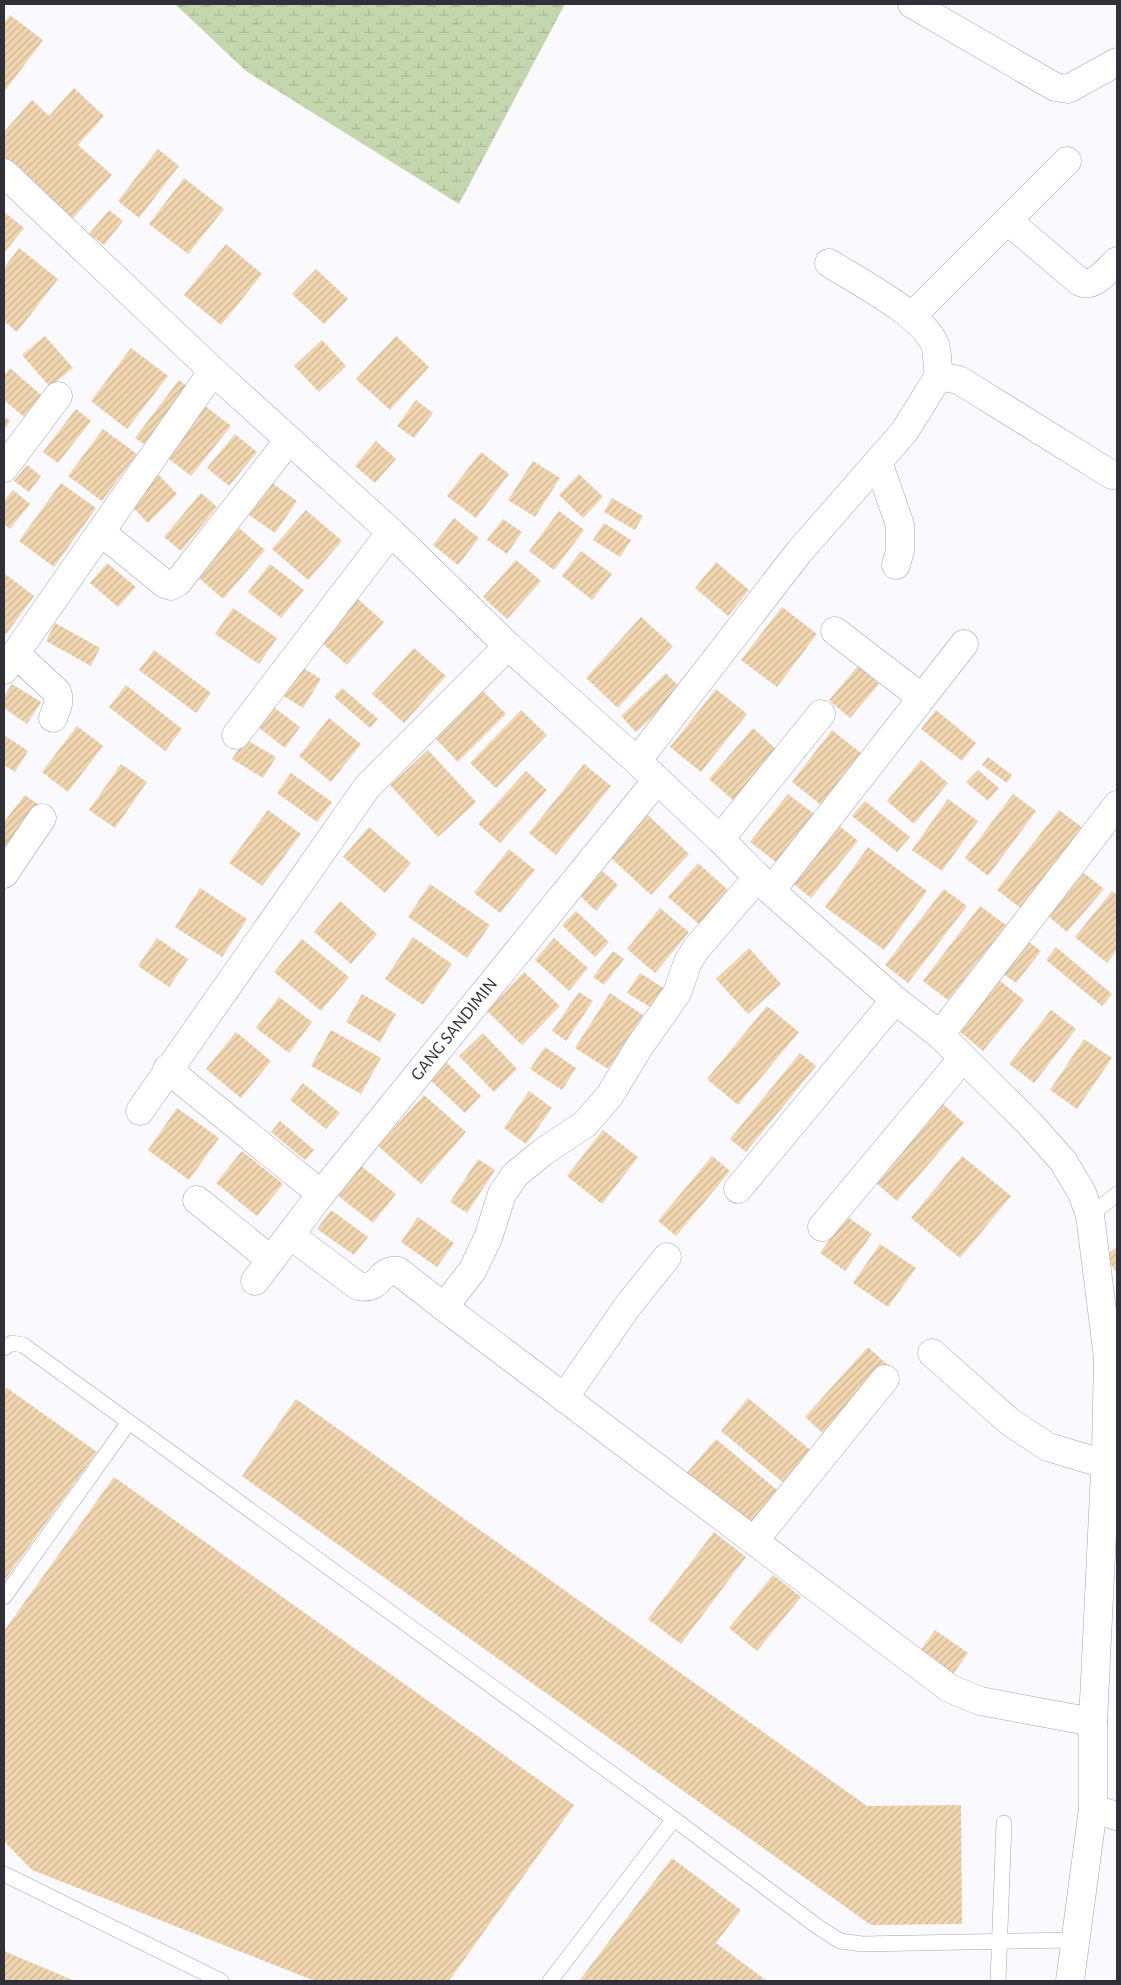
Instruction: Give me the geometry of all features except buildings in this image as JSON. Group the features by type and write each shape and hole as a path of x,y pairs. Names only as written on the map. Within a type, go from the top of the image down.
{"street":[{"path":"912,4 1056,87 1068,89 1117,62"},
{"path":"912,316 1067,162"},
{"path":"4,173 213,371 391,532 508,646 637,761 765,884 895,1000 940,1035 1029,1123 1062,1161 1082,1193 1090,1215 1112,1354 1110,1457 1093,1722 1105,1812 1075,1940 1070,1981"},
{"path":"1008,221 1080,282 1092,283 1117,261"},
{"path":"637,761 799,552 904,432 939,376 936,363 936,347 930,335 912,316 829,263"},
{"path":"53,718 59,697 57,692 10,662 213,371"},
{"path":"939,376 959,380 1040,432 1115,471"},
{"path":"4,468 58,396"},
{"path":"101,532 165,584 172,586 178,582 289,440"},
{"path":"878,462 900,525 900,551 896,565"},
{"path":"236,735 391,532"},
{"path":"835,631 921,697"},
{"path":"444,1307 472,1271 488,1238 502,1194 515,1175 585,1124 610,1095 639,1047 677,993 688,962 696,949 765,884 964,644"},
{"path":"140,1111 167,1069 367,787 508,646"},
{"path":"720,839 821,714"},
{"name":"GANG SANDIMIN","path":"255,1281 322,1194 657,780"},
{"path":"940,1035 1117,806"},
{"path":"4,874 42,818"},
{"path":"738,1189 895,1000"},
{"path":"822,1227 963,1058"},
{"path":"167,1069 322,1194"},
{"path":"197,1200 271,1260"},
{"path":"290,1235 358,1286 367,1288 373,1286 385,1273 392,1270 398,1271 949,1688 980,1701 1093,1722"},
{"path":"564,1398 627,1308 667,1257"},
{"path":"932,1354 1010,1422 1048,1447 1110,1457"},
{"path":"754,1541 885,1379"}],"lane":[{"path":"1090,1215 1117,1194"},
{"path":"4,1348 12,1343 23,1345 818,1927 840,1941 862,1944 1075,1940"},
{"path":"4,1597 129,1422"},
{"path":"550,1981 674,1820"},
{"path":"998,1981 1004,1824"},
{"path":"4,1874 221,1981"}],"green space":[{"path":"175,4 565,4 459,204 246,71"}]}
